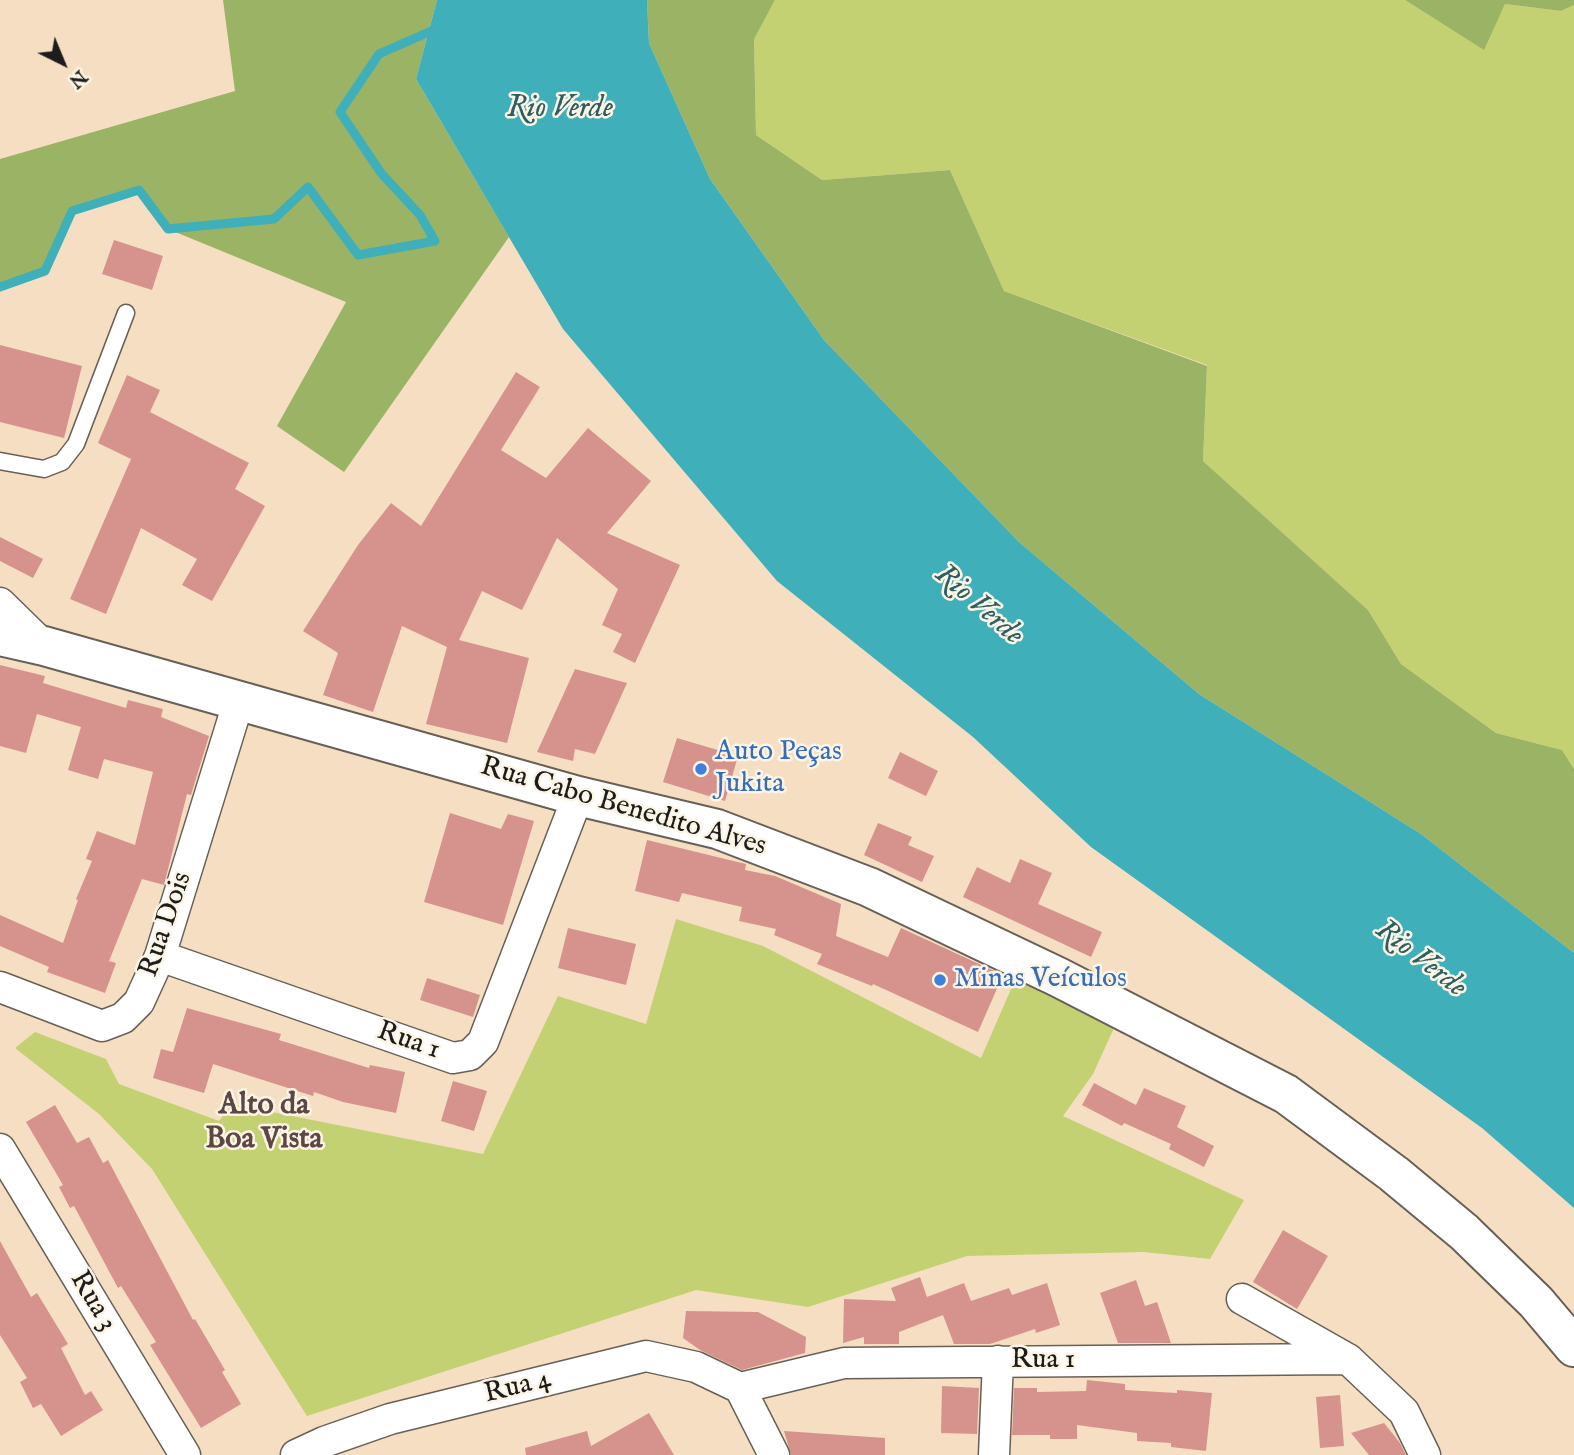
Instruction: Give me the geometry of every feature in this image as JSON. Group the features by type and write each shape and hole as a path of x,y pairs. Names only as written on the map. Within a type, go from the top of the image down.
{"main road":[{"name":"Rua Cabo Benedito Alves","path":"0,636 44,646 578,796 717,829 869,887 988,942 1286,1094 1394,1174 1464,1232 1536,1302 1574,1348"}],"street":[{"path":"0,603 44,646"},
{"name":"Rua Dois","path":"0,987 102,1026 123,1018 139,1002 160,956 239,700"},
{"name":"Rua 1","path":"160,956 453,1058 470,1055 483,1042 578,796"},
{"name":"Rua 3","path":"0,1149 185,1455"},
{"path":"1242,1299 1348,1359 1404,1412 1425,1455"},
{"name":"Rua 4","path":"296,1455 324,1442 390,1419 646,1356 696,1367 740,1388"},
{"name":"Rua 1","path":"740,1388 844,1363 1348,1359"},
{"path":"994,1455 998,1361"},
{"path":"740,1388 774,1455"}],"lane":[{"path":"0,461 44,469 62,462 76,444 126,313"}],"green space":[{"path":"223,0 437,0 416,79 509,237 344,472 277,426 346,302 168,229 139,190 72,211 45,271 0,287 0,159 235,91"},
{"path":"647,0 775,0 754,39 756,135 822,180 950,170 1004,291 1207,366 1203,461 1368,610 1401,664 1496,733 1562,750 1574,769 1574,953 1421,834 1199,694 1019,542 824,340 710,179 649,43"},
{"path":"775,0 1405,0 1483,49 1505,4 1561,11 1574,5 1574,769 1562,750 1496,733 1401,664 1368,610 1203,461 1207,365 1004,291 950,170 822,180 756,135 754,38"},
{"path":"1405,0 1574,0 1574,5 1561,11 1505,4 1484,50"},
{"path":"676,919 763,946 981,1058 1018,973 1114,1028 1093,1074 1063,1116 1244,1200 1210,1259 1144,1252 967,1256 808,1307 696,1290 307,1416 152,1169 99,1114 15,1048 35,1032 106,1059 119,1084 219,1121 232,1104 483,1154 558,996 646,1024"}],"water":[{"name":"Rio Verde","path":"437,0 647,0 649,43 710,179 824,340 1019,542 1199,694 1421,834 1574,953 1574,1208 1482,1128 1091,847 973,737 777,581 563,329 416,79"}],"building":[{"path":"114,240 163,256 152,290 102,274"},
{"path":"0,345 82,366 64,438 0,422"},
{"path":"516,372 540,387 501,450 546,478 588,428 651,481 607,533 680,565 635,663 613,652 622,634 602,625 618,589 557,538 522,610 482,591 459,640 529,658 507,743 426,724 447,647 402,626 373,712 323,695 338,653 303,631 358,545 391,503 421,526"},
{"path":"127,375 160,390 150,412 249,463 235,489 265,506 212,601 182,585 197,559 141,528 106,614 70,599 131,459 98,443"},
{"path":"0,537 43,559 33,578 0,561"},
{"path":"0,665 45,676 43,683 126,708 128,700 163,709 161,717 209,736 191,795 187,794 164,885 142,879 109,961 116,963 105,993 47,972 49,967 0,946 0,915 63,943 78,900 76,899 92,861 86,859 97,831 135,845 153,772 104,759 98,779 68,770 81,727 37,714 26,753 0,746"},
{"path":"575,669 627,683 595,754 575,749 573,761 537,752"},
{"name":"Auto Peças Jukita","path":"677,738 738,756 725,801 663,782"},
{"path":"900,752 938,771 926,796 888,778"},
{"path":"450,813 501,829 508,814 534,821 503,925 424,902"},
{"path":"878,823 912,837 908,845 934,856 922,882 864,855"},
{"path":"647,840 746,864 745,870 775,876 841,904 836,936 888,957 901,928 1003,975 978,1032 873,984 872,986 817,964 822,954 774,935 776,929 739,921 742,907 682,893 679,902 635,891"},
{"path":"1020,859 1052,873 1038,904 1102,932 1091,957 963,897 977,867 1010,883"},
{"path":"568,928 636,944 626,985 558,968"},
{"path":"427,978 480,995 473,1017 420,1000"},
{"path":"187,1008 281,1034 279,1040 369,1068 370,1065 405,1072 396,1113 343,1102 314,1092 313,1096 213,1064 204,1093 153,1078 161,1049 173,1052"},
{"path":"453,1081 487,1091 474,1131 441,1121"},
{"path":"1094,1083 1136,1105 1144,1088 1186,1106 1177,1127 1214,1146 1204,1167 1169,1149 1171,1144 1124,1123 1122,1126 1082,1105"},
{"path":"55,1105 77,1143 89,1137 103,1163 108,1160 193,1320 195,1319 225,1370 222,1372 241,1404 201,1428 150,1345 156,1342 121,1286 118,1288 74,1206 70,1208 59,1187 63,1185 26,1122"},
{"path":"1283,1230 1328,1256 1297,1309 1253,1282"},
{"path":"0,1241 31,1297 37,1293 68,1344 61,1348 85,1395 91,1391 103,1410 61,1436 41,1404 33,1408 20,1382 27,1378 0,1335"},
{"path":"920,1277 927,1297 964,1283 971,1301 1009,1288 1012,1295 1047,1283 1060,1325 1036,1333 1035,1329 990,1344 954,1344 943,1315 899,1332 899,1344 864,1344 864,1337 843,1343 844,1299 896,1301 891,1288"},
{"path":"1136,1280 1145,1306 1157,1302 1171,1343 1118,1343 1100,1293"},
{"path":"686,1311 758,1312 806,1337 805,1353 742,1370 700,1350 683,1338"},
{"path":"1087,1380 1125,1384 1125,1390 1212,1393 1206,1451 1171,1447 1171,1443 1137,1441 1137,1433 1077,1425 1077,1439 1050,1439 1050,1435 1012,1435 1014,1388 1037,1388 1037,1392 1086,1391"},
{"path":"942,1386 979,1388 977,1434 941,1433"},
{"path":"1340,1395 1344,1446 1320,1448 1316,1397"},
{"path":"649,1413 674,1455 526,1455 525,1448 587,1431 591,1446"},
{"path":"1384,1423 1406,1455 1369,1455 1351,1433"},
{"path":"784,1431 885,1438 885,1455 791,1455"}],"waterway":[{"path":"0,287 45,271 72,211 139,190 168,229 274,219 308,187 358,255 435,241 420,215 381,173 340,112 379,54 438,28"}],"place":[{"name":"Auto Peças Jukita","path":"701,769"},
{"name":"Minas Veículos","path":"940,980"}],"district":[{"name":"Alto da Boa Vista","path":"264,1124"}]}
